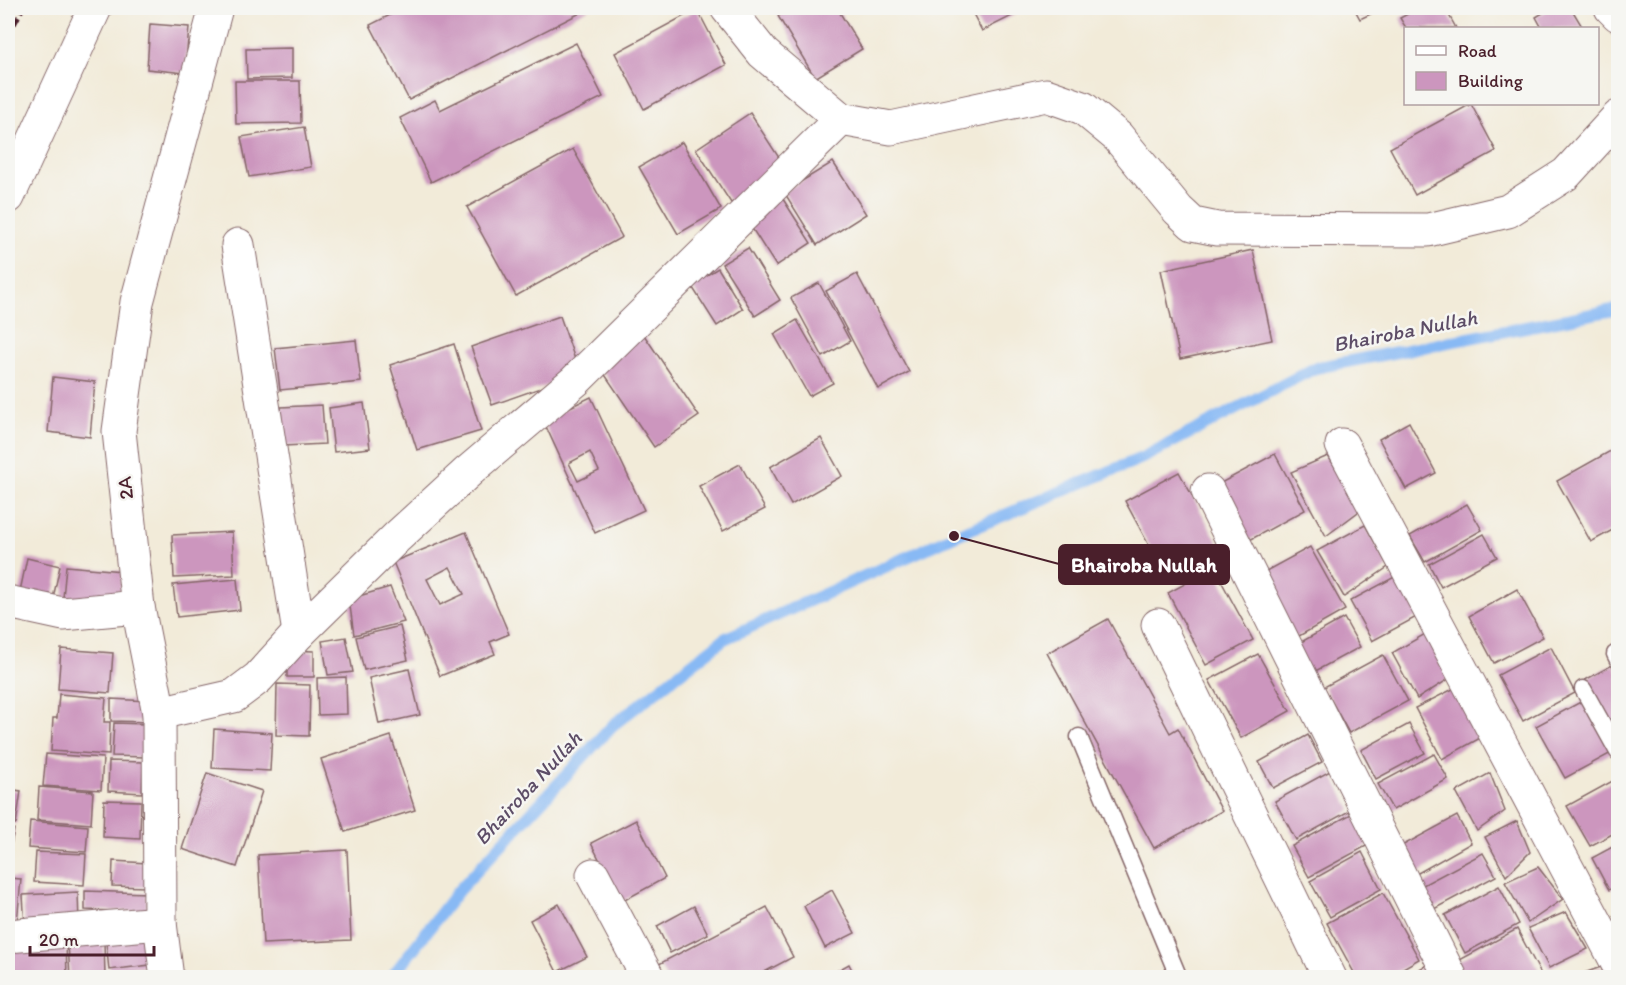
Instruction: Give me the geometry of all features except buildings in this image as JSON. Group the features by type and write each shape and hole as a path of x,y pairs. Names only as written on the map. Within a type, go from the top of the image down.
{"street":[{"path":"8,197 96,8"},
{"name":"2A","path":"167,978 160,923 159,713 138,607 119,431 137,303 216,8"},
{"path":"727,8 763,53 841,119 891,128 1046,95 1083,108 1118,137 1178,210 1193,224 1217,229 1428,230 1508,211 1566,174 1618,117"},
{"path":"1611,8 1618,15"},
{"path":"159,713 234,696 258,678 299,633 469,471 575,381 841,119"},
{"path":"238,245 299,633"},
{"path":"1342,445 1618,964"},
{"path":"1208,491 1451,978"},
{"path":"8,602 63,614 138,607"},
{"path":"1158,625 1330,978"},
{"path":"593,875 648,978"},
{"path":"8,936 160,923"}],"lane":[{"path":"1583,689 1618,752"},
{"path":"1079,737 1179,978"}],"waterway":[{"name":"Bhairoba Nullah","path":"391,978 458,891 613,725 724,639 954,536 1142,458 1315,368 1618,309"}],"railway":[{"path":"8,36 23,8"}],"place":[{"name":"Bhairoba Nullah","path":"954,536"}]}
